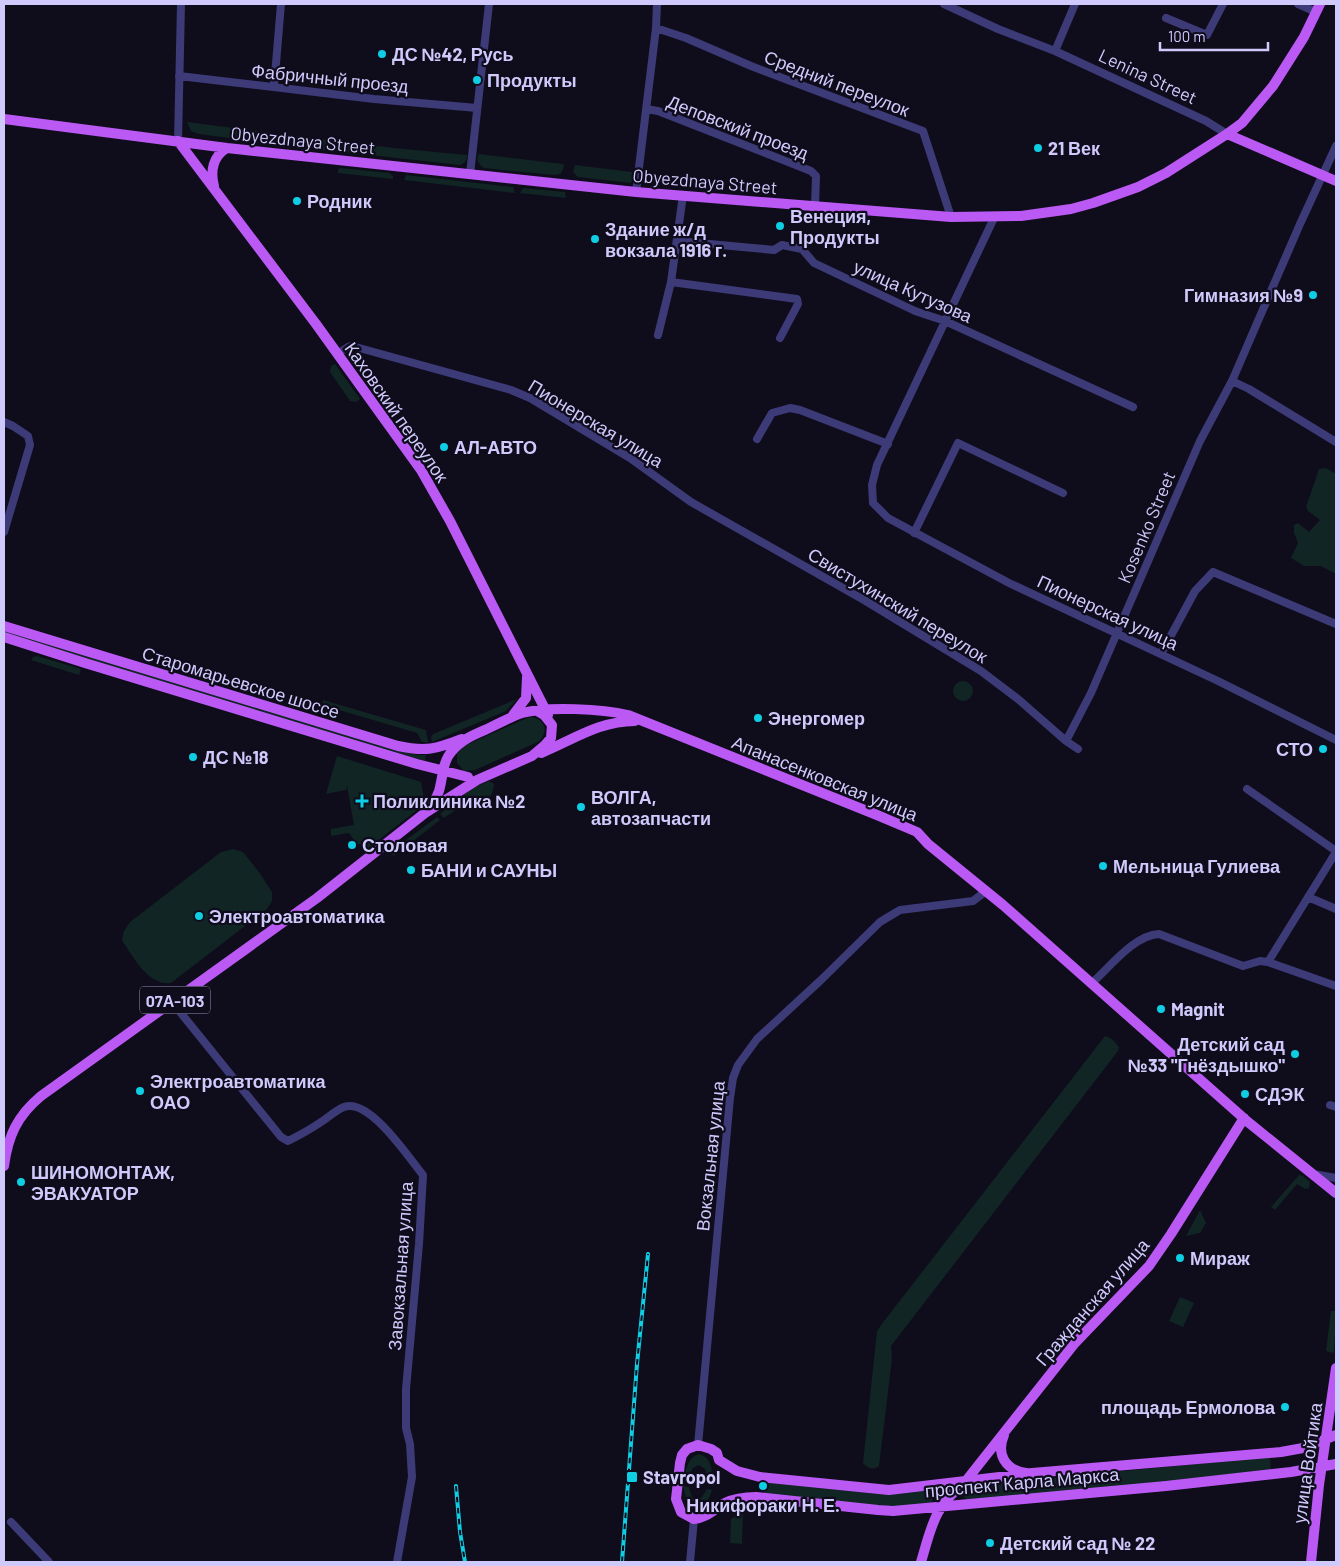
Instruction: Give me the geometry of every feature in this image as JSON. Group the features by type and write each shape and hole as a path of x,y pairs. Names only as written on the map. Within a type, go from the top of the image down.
{"main road":[{"name":"Obyezdnaya Street","path":"4,119 227,148 636,192 951,217 994,218 1071,209 1115,196 1166,173 1227,134 1242,123 1273,86 1304,37 1318,8"},
{"name":"Lenina Street","path":"1227,134 1336,182"},
{"name":"Каховский переулок","path":"178,141 214,187 421,470 450,521 527,671 536,689 542,711 552,725 551,738 532,756"},
{"path":"214,187 211,175 214,162 222,151 227,148"},
{"name":"Старомарьевское шоссе","path":"4,626 398,746 416,750 429,750 470,736"},
{"name":"Старомарьевское шоссе","path":"4,637 443,771 476,777 495,772"},
{"path":"510,718 526,698 527,671"},
{"path":"536,689 555,704 571,710"},
{"path":"425,813 439,792 448,756 456,747 470,736 510,718 520,714 542,711 571,710 617,712 646,723"},
{"path":"425,813 477,780 603,725 622,721 646,723"},
{"name":"Апанасенковская улица","path":"646,723 917,832 928,844 986,891 1244,1118 1313,1174"},
{"path":"456,747 452,760 460,774 468,776"},
{"path":"426,766 437,776 439,792"},
{"name":"07А-103","path":"4,1166 6,1145 10,1135 28,1106 317,898 425,813"},
{"name":"Гражданская улица","path":"921,1562 934,1520 941,1506 965,1482 1075,1343 1149,1266 1244,1118"},
{"path":"1313,1174 1336,1192"},
{"name":"улица Войтика","path":"1310,1562 1336,1368"},
{"name":"улица Войтика","path":"1330,1412 1331,1418 1336,1424"},
{"name":"Гражданская улица","path":"1008,1427 1001,1442 1003,1460 1014,1470 1032,1473"},
{"name":"проспект Карла Маркса","path":"698,1445 711,1449 716,1453 719,1460 736,1471 760,1477 889,1490 1032,1473 1281,1452 1303,1448 1336,1435"},
{"path":"694,1519 681,1512 676,1499 682,1455 687,1449 698,1445"},
{"name":"проспект Карла Маркса","path":"694,1519 708,1516 727,1502 756,1496 878,1510 1166,1486 1291,1472 1336,1464"}],"street":[{"path":"178,141 181,4"},
{"path":"274,87 281,4"},
{"path":"470,174 489,4"},
{"path":"636,192 656,28 656,4"},
{"name":"Lenina Street","path":"944,4 998,29 1055,51 1206,121 1227,134"},
{"path":"1055,51 1075,4"},
{"path":"1166,18 1207,35 1223,4"},
{"path":"1298,4 1318,8"},
{"name":"Средний переулок","path":"656,28 923,131 951,217"},
{"name":"Фабричный проезд","path":"179,76 374,99 477,108"},
{"name":"Деповский проезд","path":"646,109 658,111 811,171 816,176 815,207"},
{"name":"Kosenko Street","path":"1066,741 1091,693 1200,441 1232,381 1336,146"},
{"path":"658,335 671,282 683,195"},
{"path":"757,438 772,413 790,408 800,410 888,444 994,218"},
{"name":"улица Кутузова","path":"677,241 774,250 782,245 802,249 814,263 915,311 946,321 1133,407"},
{"path":"671,282 797,299 798,304 780,338"},
{"name":"Пионерская улица","path":"337,354 352,346 511,390 530,398 630,458 691,502"},
{"path":"1232,381 1250,389 1336,442"},
{"path":"4,422 28,436 30,445 4,532"},
{"path":"914,533 958,442 1063,492"},
{"name":"Пионерская улица","path":"888,444 877,465 872,485 873,503 888,518 1010,583 1161,654 1336,740"},
{"name":"Свистухинский переулок","path":"691,502 864,600 980,671 1018,699 1066,741 1078,749"},
{"path":"1161,654 1195,591 1213,572 1336,624"},
{"path":"1247,789 1336,851 1268,962"},
{"name":"Вокзальная улица","path":"698,1445 730,1098 733,1078 738,1065 757,1039 822,980 880,922 900,910 973,900 986,891"},
{"path":"1308,897 1336,909"},
{"path":"1092,984 1132,946 1152,934 1159,934 1243,966 1260,961 1268,962 1336,986"},
{"name":"Завокзальная улица","path":"172,1002 281,1137 288,1141 346,1106 356,1107 366,1111 387,1131 423,1175 406,1389 406,1428 410,1444 412,1476 397,1562"},
{"path":"1313,1174 1336,1178"},
{"path":"690,1562 694,1519"},
{"path":"11,1522 49,1562"}],"green space":[{"path":"187,122 394,148 467,155 467,157 465,162 460,165 307,148 263,140 252,141 199,134 191,131"},
{"path":"479,154 564,165 561,173 553,175 484,168 478,162"},
{"path":"575,165 632,172 633,181 630,183 578,177 573,172"},
{"path":"338,169 389,173 393,176 393,179 338,173"},
{"path":"406,175 513,187 515,193 404,180"},
{"path":"523,188 565,192 566,198 520,193"},
{"path":"335,364 360,399 356,402 350,401 330,372 331,366"},
{"path":"1326,468 1336,474 1336,574 1321,566 1304,566 1291,558 1298,543 1294,533 1294,525 1298,523 1309,532 1320,520 1308,511 1306,507 1319,469"},
{"path":"4,629 417,755 426,755 425,761 140,677 4,634"},
{"path":"37,656 81,669 79,675 31,660"},
{"path":"959,681 967,681 973,687 973,695 967,701 959,701 953,695 953,687"},
{"path":"517,699 506,711 432,742 431,737 433,734"},
{"path":"323,700 426,730 428,742 422,742 417,733 322,705"},
{"path":"532,717 543,724 545,731 538,742 475,770 464,771 457,763 457,754 464,746"},
{"path":"337,756 421,782 425,804 368,848 356,843 349,833 331,836 331,829 354,825 347,786 346,790 326,794"},
{"path":"489,781 494,784 491,795 487,800 477,804 471,799 444,818 440,814 472,788"},
{"path":"437,817 440,820 394,856 390,852"},
{"name":"Электроавтоматика","path":"233,849 243,852 259,872 272,892 272,901 267,909 171,983 155,980 142,969 122,940 124,931 130,922 221,852"},
{"path":"1105,1036 1116,1043 1119,1047 1118,1051 891,1346 892,1359 879,1466 873,1468 866,1467 863,1463 877,1331"},
{"path":"1299,1175 1310,1182 1309,1188 1305,1189 1297,1184 1275,1210 1271,1207"},
{"path":"1200,1210 1206,1223 1200,1233 1186,1236"},
{"path":"1180,1297 1194,1303 1183,1327 1169,1321"},
{"path":"1331,1311 1336,1313 1334,1353 1326,1351"},
{"path":"699,1454 708,1460 713,1478 708,1478 705,1469 699,1465 693,1468 689,1475 685,1475 687,1465 691,1459"},
{"path":"1270,1457 1271,1469 1164,1483 968,1500 964,1497 963,1490 967,1486"},
{"path":"765,1481 931,1490 933,1493 932,1503 892,1507 764,1494"},
{"path":"683,1486 689,1487 692,1497 698,1499 702,1497 707,1489 712,1490 705,1505 697,1510 690,1508"},
{"path":"743,1511 742,1544 730,1543 731,1519"}],"railway":[{"path":"622,1562 637,1364 648,1254"},
{"path":"456,1486 465,1562"}],"place":[{"name":"ДС №42, Русь","path":"382,54"},
{"name":"Продукты","path":"477,80"},
{"name":"21 Век","path":"1038,148"},
{"name":"Родник","path":"297,201"},
{"name":"Венеция, Продукты","path":"780,226"},
{"name":"Здание ж/д вокзала 1916 г.","path":"595,239"},
{"name":"Гимназия №9","path":"1313,295"},
{"name":"АЛ-АВТО","path":"444,447"},
{"name":"Энергомер","path":"758,718"},
{"name":"СТО","path":"1323,749"},
{"name":"ДС №18","path":"193,757"},
{"name":"Поликлиника №2","path":"362,801"},
{"name":"ВОЛГА, автозапчасти","path":"581,807"},
{"name":"Столовая","path":"352,845"},
{"name":"Мельница Гулиева","path":"1103,866"},
{"name":"БАНИ и САУНЫ","path":"411,870"},
{"name":"Электроавтоматика","path":"199,916"},
{"name":"Magnit","path":"1161,1009"},
{"name":"Детский сад №33 \"Гнёздышко\"","path":"1295,1054"},
{"name":"Электроавтоматика ОАО","path":"140,1091"},
{"name":"СДЭК","path":"1245,1094"},
{"name":"ШИНОМОНТАЖ, ЭВАКУАТОР","path":"21,1182"},
{"name":"Мираж","path":"1180,1258"},
{"name":"площадь Ермолова","path":"1285,1407"},
{"name":"Stavropol","path":"632,1477"},
{"name":"Никифораки Н. Е.","path":"763,1486"},
{"name":"Детский сад № 22","path":"990,1543"}]}
